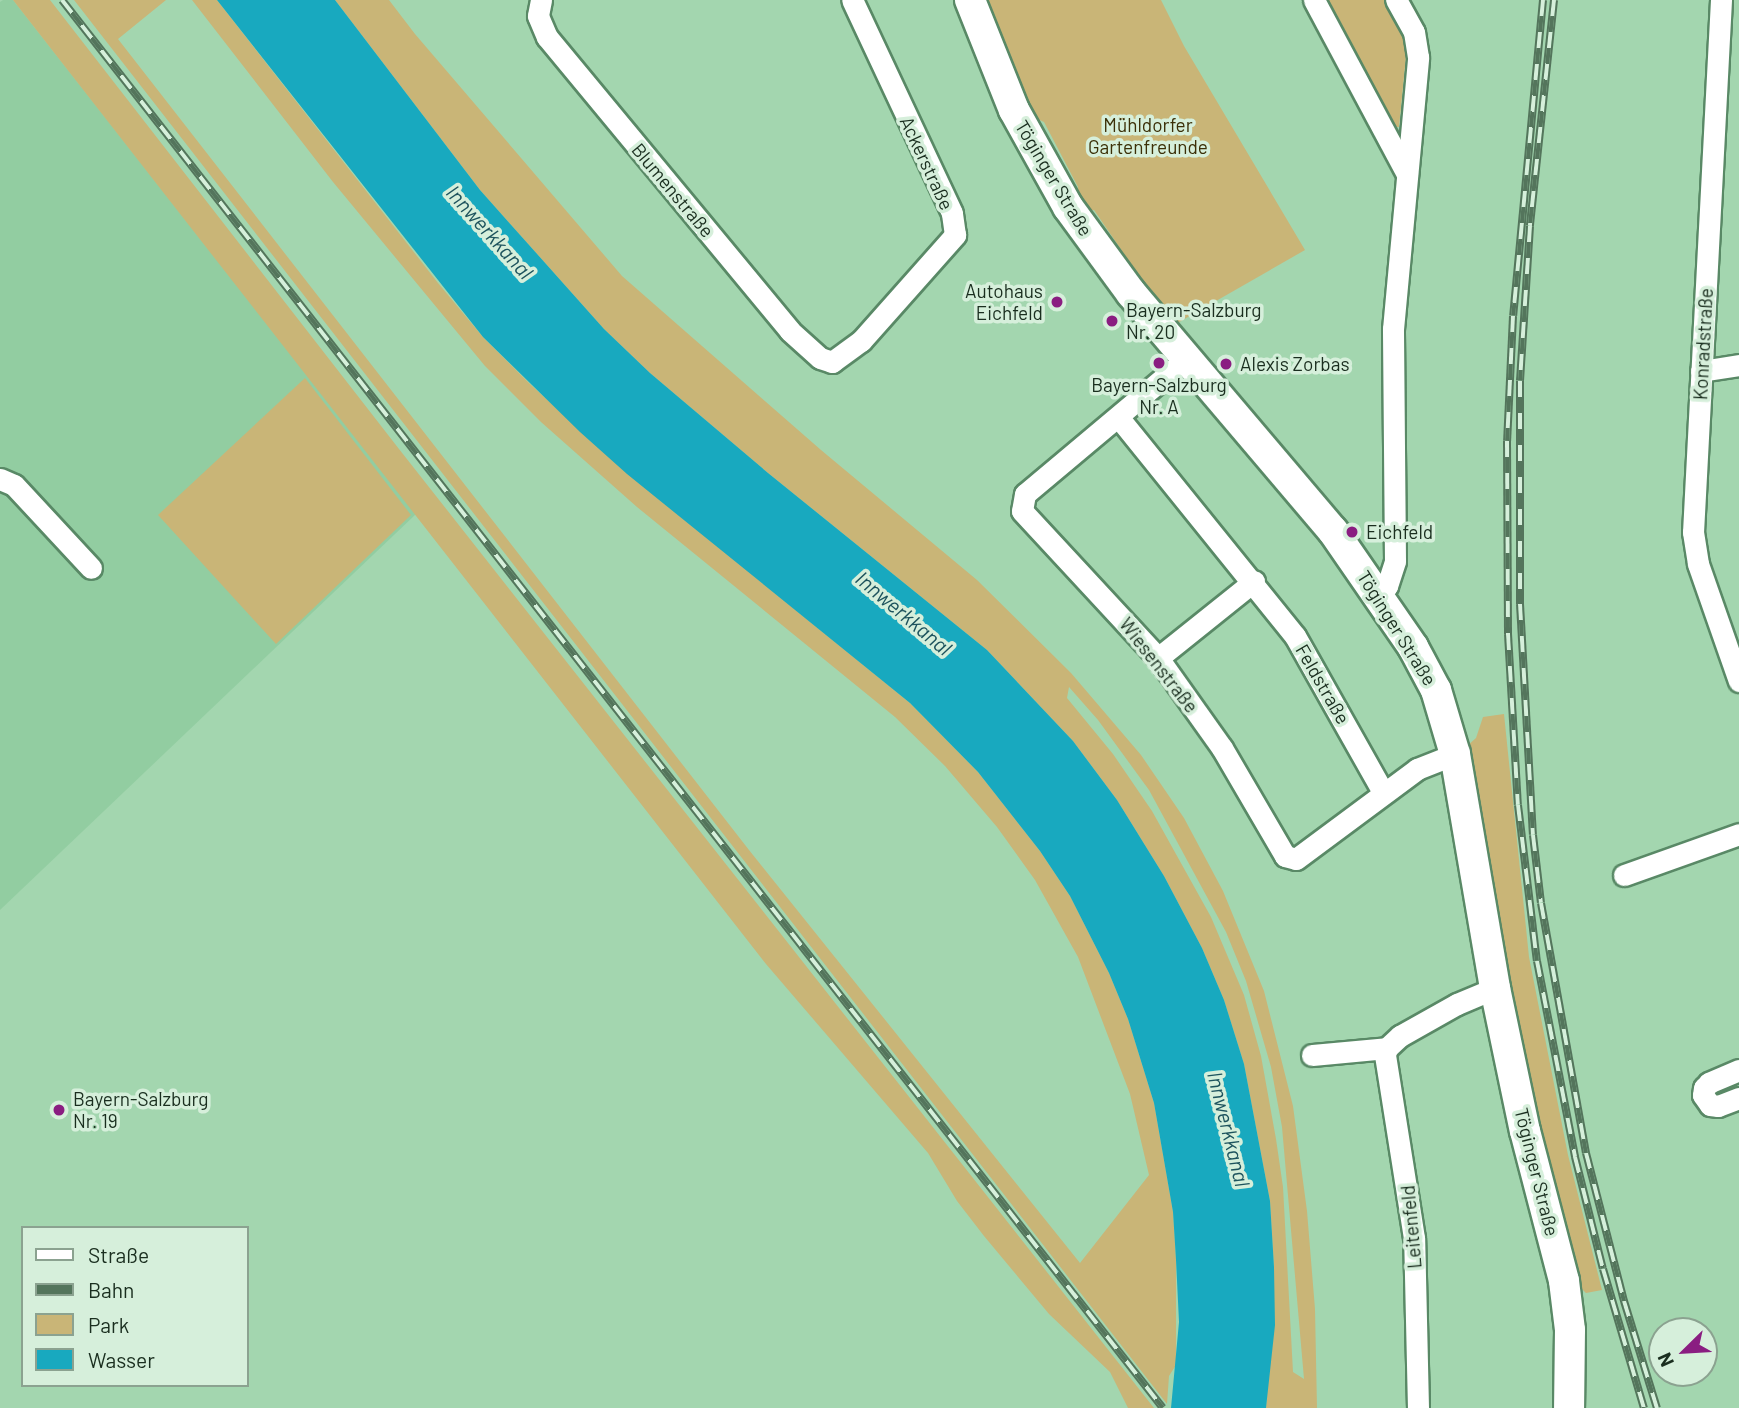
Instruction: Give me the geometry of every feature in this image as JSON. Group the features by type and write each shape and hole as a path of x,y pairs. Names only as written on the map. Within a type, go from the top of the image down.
{"street":[{"name":"Ackerstraße","path":"825,362 838,360 861,341 956,235 952,213 852,0"},
{"name":"Töginger Straße","path":"970,0 1014,110 1049,178 1106,262 1333,531 1379,594 1436,690 1455,754 1495,988 1525,1131 1564,1282 1570,1330 1569,1408"},
{"path":"1314,0 1407,174"},
{"path":"1379,594 1387,586 1395,561 1393,329 1417,44 1396,0"},
{"name":"Konradstraße","path":"1721,0 1694,543 1705,587 1739,681"},
{"name":"Blumenstraße","path":"539,4 538,16 547,37 790,331 825,362"},
{"name":"Wiesenstraße","path":"1186,359 1119,418 1025,494 1022,500 1023,511 1158,657 1235,768 1285,856 1296,859 1417,769 1455,754"},
{"path":"1701,371 1739,365"},
{"name":"Feldstraße","path":"1119,418 1254,581 1315,667 1383,792"},
{"path":"0,479 14,485 91,568"},
{"path":"1158,657 1254,581"},
{"path":"1624,875 1739,834"},
{"path":"1312,1055 1387,1048 1400,1036 1457,1004 1495,988"},
{"name":"Leitenfeld","path":"1387,1048 1386,1062 1414,1238 1418,1408"},
{"path":"1739,1070 1709,1083 1704,1088 1703,1095 1710,1105 1718,1106 1739,1098"}],"shaded area":[{"path":"13,0 416,514 0,910 0,2"}],"green space":[{"path":"13,0 50,0 399,449 1154,1408 1128,1408 1110,1372 1049,1314 984,1236 957,1201 928,1153 766,964"},
{"path":"74,0 166,0 118,39 749,850 1080,1263 1149,1175 1130,1094 1078,957 1035,880 997,827 945,766 895,717 637,507 541,422 485,366 333,182 192,0 217,0 483,337 627,473 910,703 978,772 1040,851 1070,896 1109,973 1128,1019 1154,1103 1173,1212 1176,1260 1176,1365 1169,1376 1167,1404"},
{"path":"335,0 389,0 622,276 821,450 977,580 1071,673 1141,755 1184,818 1223,891 1264,991 1293,1106 1307,1211 1315,1309 1317,1408 1266,1408 1274,1267 1270,1201 1244,1064 1224,1000 1202,948 1164,876 1117,800 1073,741 987,650 768,473 650,373 604,329 480,190","holes":["1069,687 1098,720 1149,790 1226,932 1246,981 1271,1067 1282,1127 1304,1379 1293,1372 1283,1187 1261,1056 1244,995 1211,917 1152,811 1113,754 1067,698"]},
{"name":"Mühldorfer Gartenfreunde","path":"982,0 1161,0 1184,46 1305,250 1174,325 1121,262 1122,251 1094,210 1084,212 1074,197 1078,187 1044,122 1031,116"},
{"path":"1322,0 1386,0 1407,47 1399,127 1390,127"},
{"path":"305,378 411,515 276,644 158,515"},
{"path":"1504,714 1529,957 1568,1155 1602,1290 1586,1293 1577,1284 1517,1037 1467,746 1476,738 1483,717"}],"water":[{"name":"Innwerkkanal","path":"217,0 335,0 480,190 604,329 650,373 768,473 987,650 1073,741 1117,800 1164,876 1202,948 1224,1000 1244,1064 1270,1201 1275,1325 1266,1408 1171,1408 1179,1322 1176,1260 1173,1212 1154,1103 1128,1019 1109,973 1070,896 1040,851 978,772 910,703 627,474 483,337"}],"railway":[{"path":"62,0 1163,1408"},
{"path":"1543,0 1513,316 1507,441 1508,634 1518,805 1537,961 1575,1157 1603,1269 1644,1408"},
{"path":"1554,0 1530,226 1520,381 1520,604 1533,835 1541,903 1586,1153 1624,1301 1657,1408"}],"place":[{"name":"Autohaus Eichfeld","path":"1057,302"},
{"name":"Bayern-Salzburg Nr. 20","path":"1112,321"},
{"name":"Bayern-Salzburg Nr. A","path":"1159,363"},
{"name":"Alexis Zorbas","path":"1226,364"},
{"name":"Eichfeld","path":"1352,532"},
{"name":"Bayern-Salzburg Nr. 19","path":"59,1110"}]}
